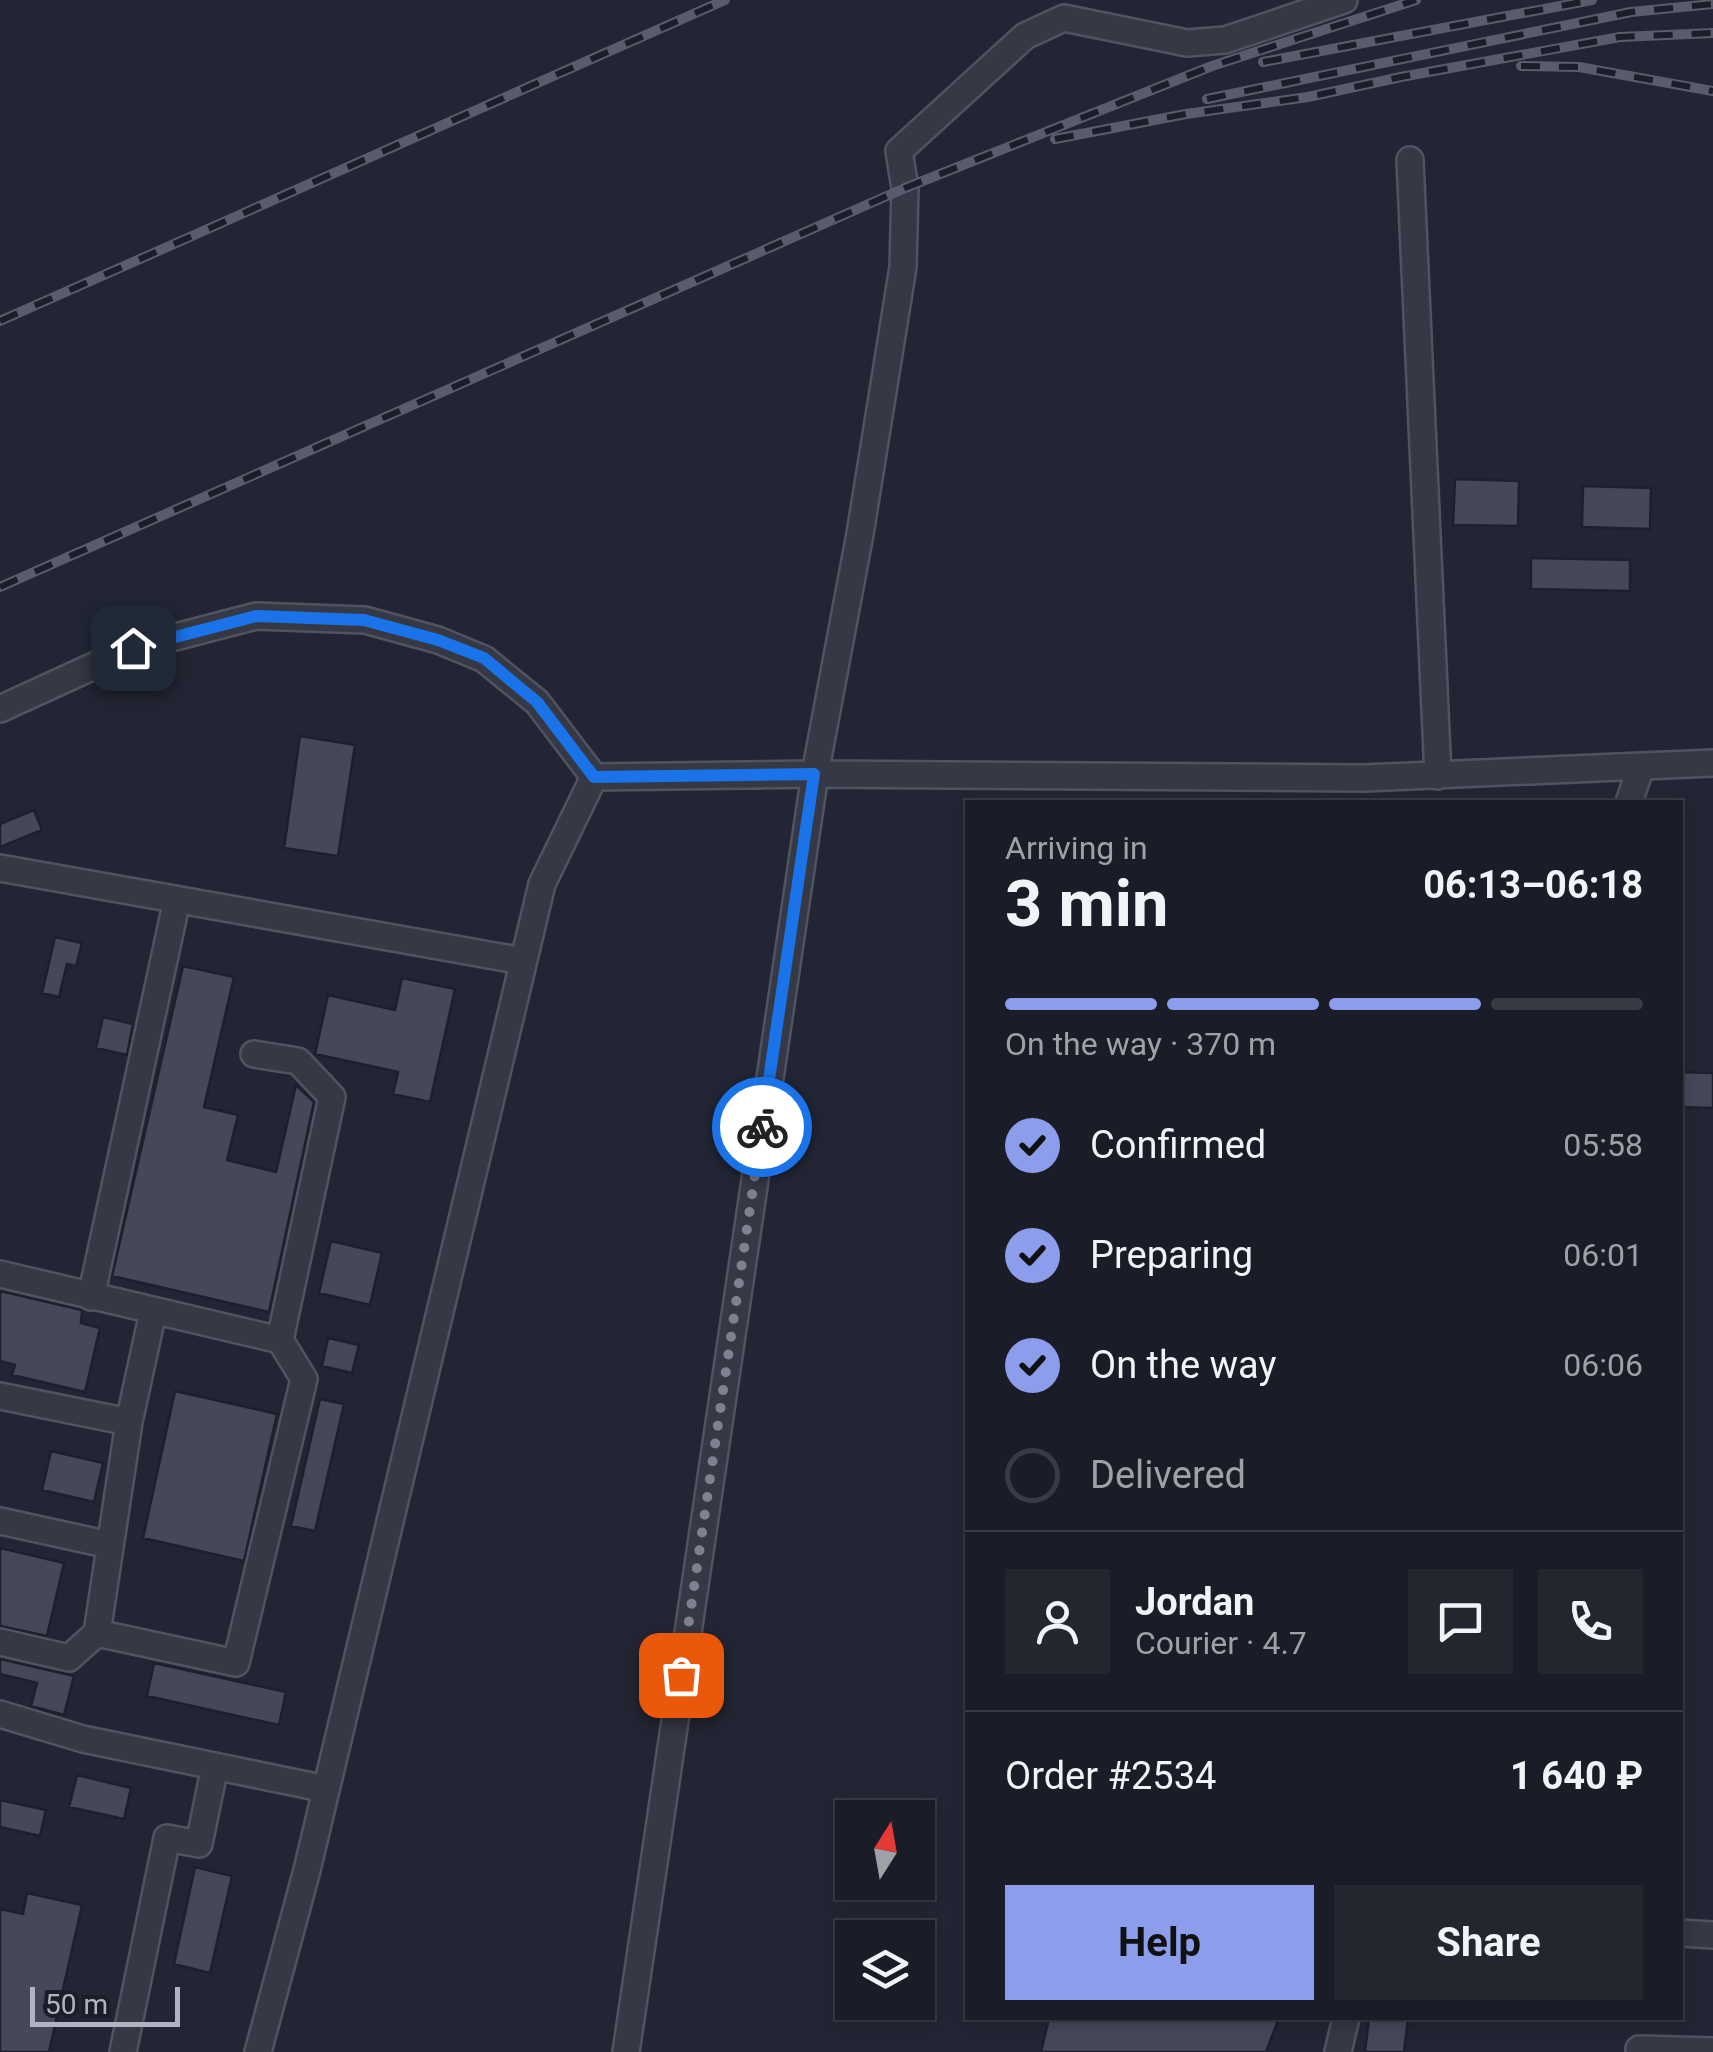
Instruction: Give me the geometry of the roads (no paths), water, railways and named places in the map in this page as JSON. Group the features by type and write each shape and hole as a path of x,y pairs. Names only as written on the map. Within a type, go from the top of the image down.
{"street":[{"path":"626,2052 814,774 860,534 902,267 905,188 899,151 1024,36 1064,18 1187,42 1224,40 1344,0"},
{"path":"1410,160 1438,776"},
{"path":"0,710 133,648 256,616 364,620 438,640 484,658 537,702 594,777"},
{"path":"594,777 814,774 1364,790 1438,776 1713,763"},
{"path":"1630,800 1641,766"},
{"path":"258,2052 326,1790 542,884 594,777"},
{"path":"0,868 524,961"},
{"path":"91,1297 177,900"},
{"path":"98,1633 236,1663 304,1379 280,1340 332,1097 298,1061 254,1054"},
{"path":"0,1274 280,1340"},
{"path":"0,1642 69,1658 98,1633 129,1422 153,1312"},
{"path":"0,1396 129,1422"},
{"path":"0,1521 110,1545"},
{"path":"0,1714 84,1739 326,1790"},
{"path":"123,2052 167,1838 199,1844 215,1766"},
{"path":"1683,1933 1713,1935"},
{"path":"1338,2052 1346,2020"},
{"path":"1639,2052 1713,2051"}],"railway":[{"path":"0,321 725,0"},
{"path":"0,587 905,188 1212,66 1416,0"},
{"path":"1263,62 1592,0"},
{"path":"1207,99 1631,12 1713,4"},
{"path":"1055,139 1186,114 1308,97 1620,37 1713,33"},
{"path":"1521,66 1579,67 1713,91"}]}
